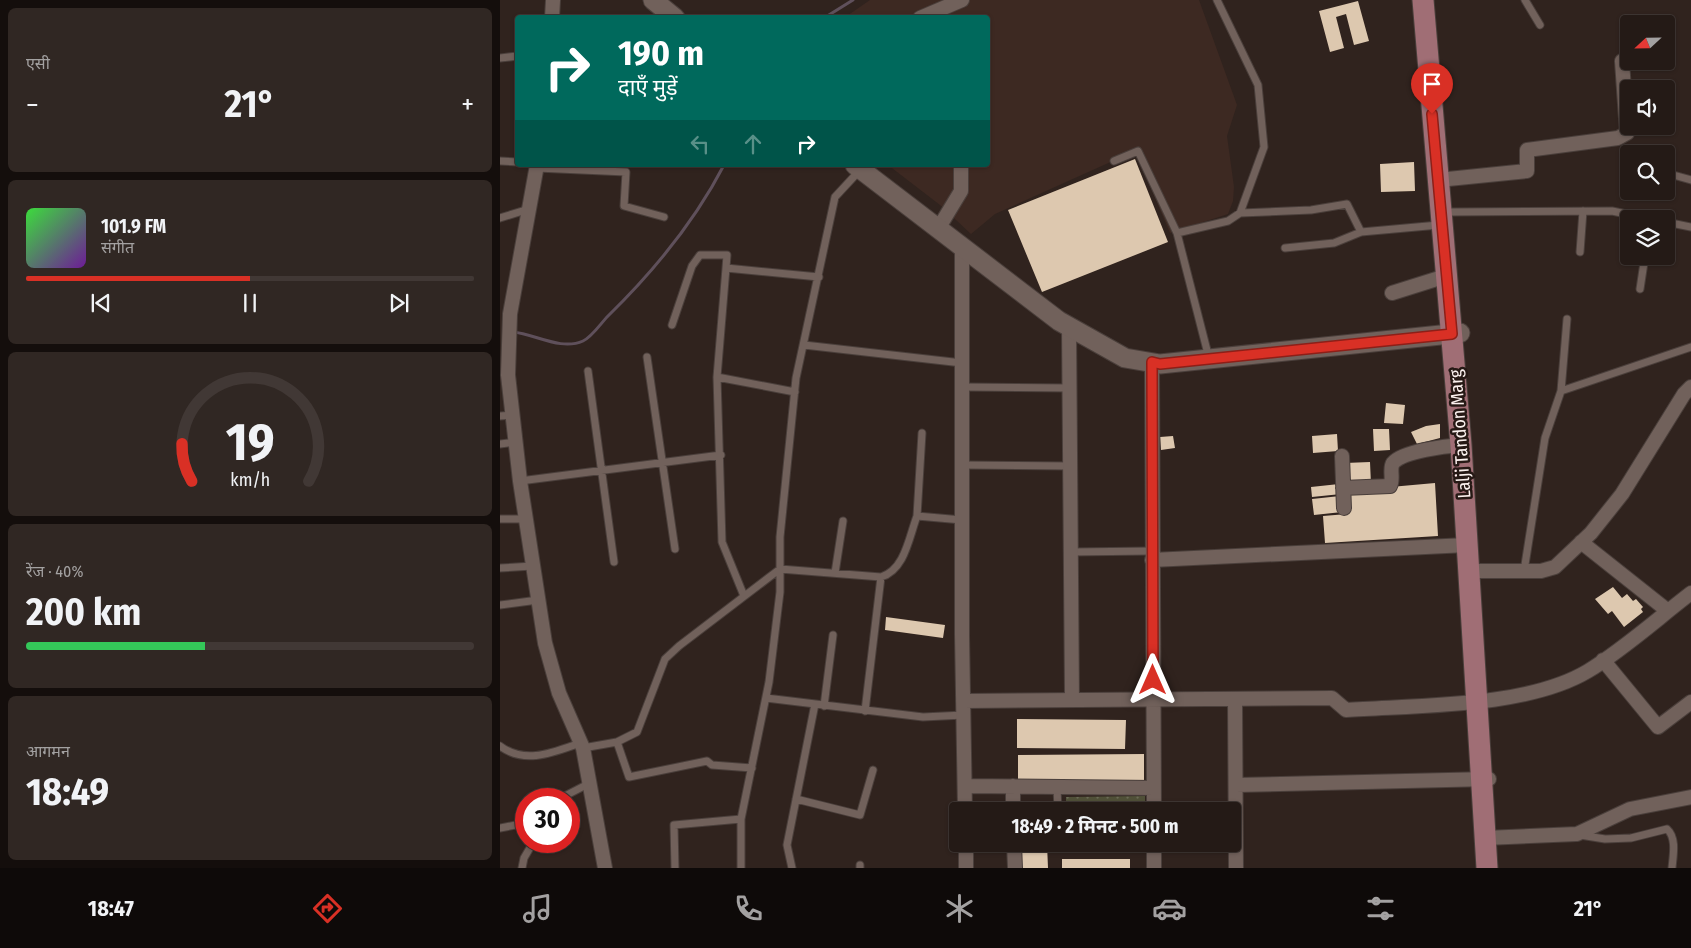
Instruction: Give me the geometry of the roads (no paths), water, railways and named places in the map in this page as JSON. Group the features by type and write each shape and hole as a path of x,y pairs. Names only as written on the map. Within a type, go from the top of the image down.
{"main road":[{"name":"Lalji Tandon Marg","path":"1423,0 1433,58 1448,179 1446,276 1456,334 1468,544 1473,571"},
{"name":"Lalji Tandon Marg","path":"1434,0 1433,58 1448,220 1473,571 1489,838 1494,868"},
{"name":"Lalji Tandon Marg","path":"1487,868 1489,838"}],"street":[{"path":"552,15 553,0"},
{"path":"653,0 671,15"},
{"path":"927,15 962,0"},
{"path":"1448,179 1527,171 1527,150 1618,138 1627,133 1623,70"},
{"path":"537,167 510,321 506,416 515,442 545,643 559,693 581,746 590,783 605,868"},
{"path":"858,167 962,248 1069,327 1124,358 1160,364 1456,334"},
{"path":"938,229 961,191 961,167"},
{"path":"962,248 965,802"},
{"path":"1392,293 1446,276"},
{"path":"1069,327 1072,700"},
{"path":"1152,362 1154,802"},
{"path":"1473,571 1541,571 1555,567 1581,542 1622,494 1687,392"},
{"path":"1687,392 1691,408"},
{"path":"1343,488 1390,486 1392,467 1396,461 1426,449 1461,445"},
{"path":"1342,456 1344,508"},
{"path":"1581,542 1668,611"},
{"path":"1152,555 1468,544"},
{"path":"964,708 1072,700 1332,698 1346,710 1481,701 1533,694 1587,672 1691,593"},
{"path":"1603,660 1658,727 1691,702"},
{"path":"1235,699 1236,868"},
{"path":"1236,785 1485,778"},
{"path":"965,786 1154,788"},
{"path":"1013,786 1013,802"},
{"path":"1489,838 1578,834 1630,809 1691,797"},
{"path":"966,852 966,868"},
{"path":"1014,852 1015,868"},
{"path":"1154,852 1154,868"}],"lane":[{"path":"1217,0 1258,85 1264,147 1240,213"},
{"path":"1524,0 1540,25"},
{"path":"500,58 515,56"},
{"path":"1114,161 1138,151 1177,233 1209,359"},
{"path":"500,161 515,162"},
{"path":"537,167 600,168 626,172 624,206 664,217"},
{"path":"741,868 741,819 766,698 780,592 780,537 795,392 835,197 858,167"},
{"path":"1675,176 1691,180"},
{"path":"1177,233 1228,221 1240,213 1311,210 1347,204 1361,232"},
{"path":"500,218 529,209"},
{"path":"1580,252 1583,211"},
{"path":"1285,248 1334,243 1361,232 1448,220 1583,211 1620,213"},
{"path":"1675,224 1691,227"},
{"path":"672,325 692,266 700,255 726,255 717,377 721,455 722,542 744,596"},
{"path":"1640,289 1644,265"},
{"path":"726,268 818,277"},
{"path":"1524,571 1545,438 1561,392 1567,319"},
{"path":"804,345 962,363"},
{"path":"1561,392 1691,347"},
{"path":"647,356 675,549"},
{"path":"588,370 614,562"},
{"path":"717,377 795,392"},
{"path":"962,387 1069,388"},
{"path":"500,746 525,757 544,755 581,746 617,742 637,732 665,659 679,646 780,569 881,577 891,574 900,562 917,516 922,433"},
{"path":"500,444 515,442"},
{"path":"520,481 721,455"},
{"path":"962,465 1070,466"},
{"path":"917,516 962,520"},
{"path":"500,519 526,519"},
{"path":"835,573 843,521"},
{"path":"1070,552 1152,555"},
{"path":"500,568 533,566"},
{"path":"865,711 881,577"},
{"path":"500,605 538,600"},
{"path":"824,706 833,635"},
{"path":"766,698 923,717 964,708"},
{"path":"792,868 787,845 815,704"},
{"path":"617,742 629,778 707,761 712,766 752,768"},
{"path":"796,799 860,815 873,770"},
{"path":"580,788 590,783"},
{"path":"1057,787 1058,802"},
{"path":"675,868 674,825 741,819"},
{"path":"500,828 515,825"},
{"path":"1578,834 1605,839 1631,838 1667,829 1672,833 1672,868"},
{"path":"522,868 527,853"}],"waterway":[{"path":"829,15 853,0"},
{"path":"513,332 566,344 575,344 586,339 657,264 700,207 723,167"}]}
